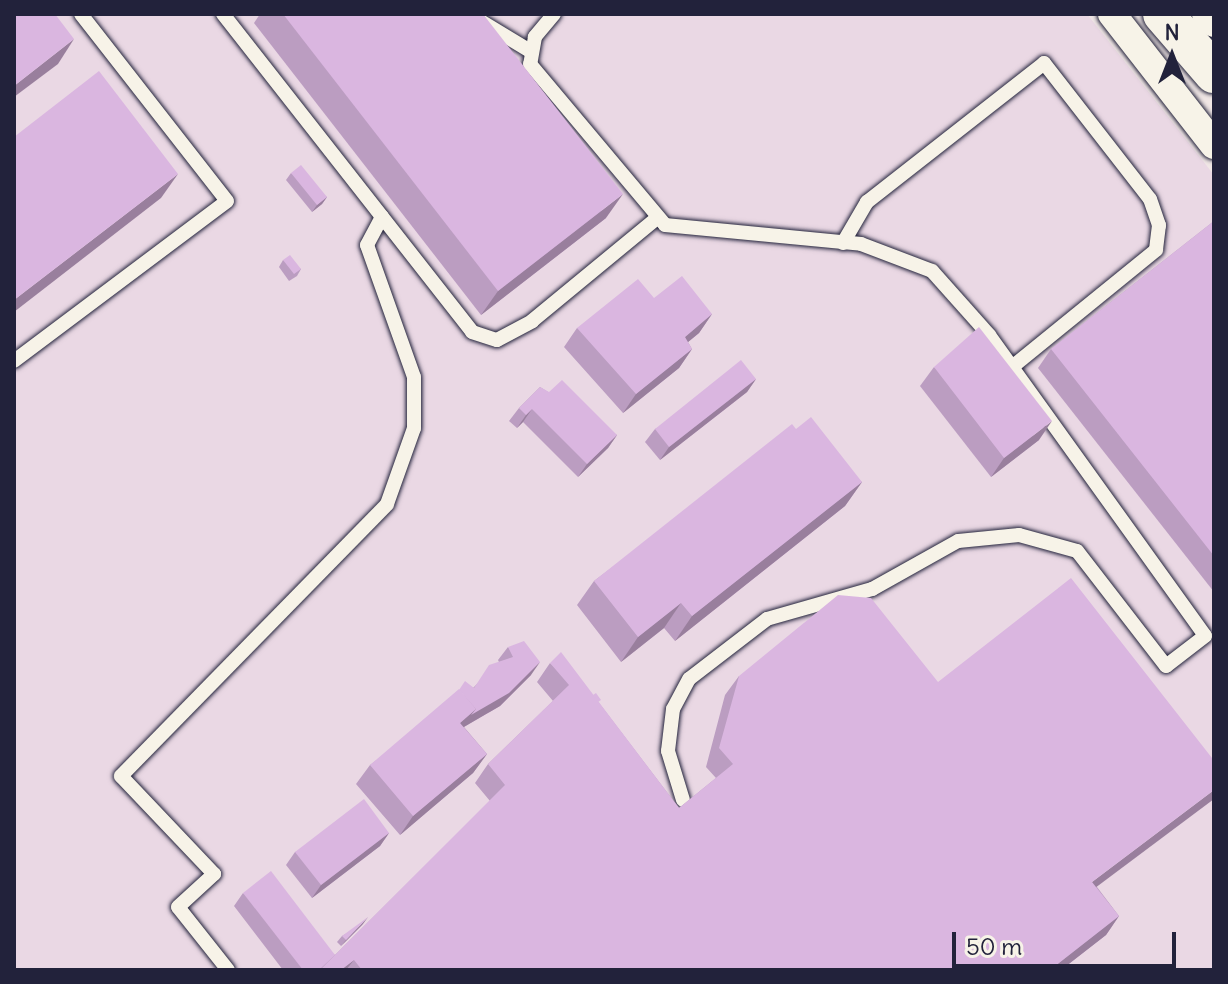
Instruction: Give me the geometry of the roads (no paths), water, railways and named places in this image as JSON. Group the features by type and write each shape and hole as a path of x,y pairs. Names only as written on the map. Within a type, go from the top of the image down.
{"main road":[{"path":"1163,14 1214,73"}],"street":[{"path":"1112,14 1214,145"},
{"path":"1206,14 1214,22"}],"lane":[{"path":"14,361 227,201 81,14"},
{"path":"223,14 472,332 497,340 532,321 658,217"},
{"path":"469,14 530,51"},
{"path":"554,14 530,51 530,64 658,217 690,230 843,243 932,271 1012,367 1205,636 1166,666 1077,551 1019,535 958,541 872,589 767,619 689,679 673,709 668,751 683,800"},
{"path":"843,243 867,202 1044,63 1150,199 1159,225 1156,250 1012,367"},
{"path":"228,970 178,907 214,874 121,776 387,504 414,428 414,377 367,245 382,217"}]}
